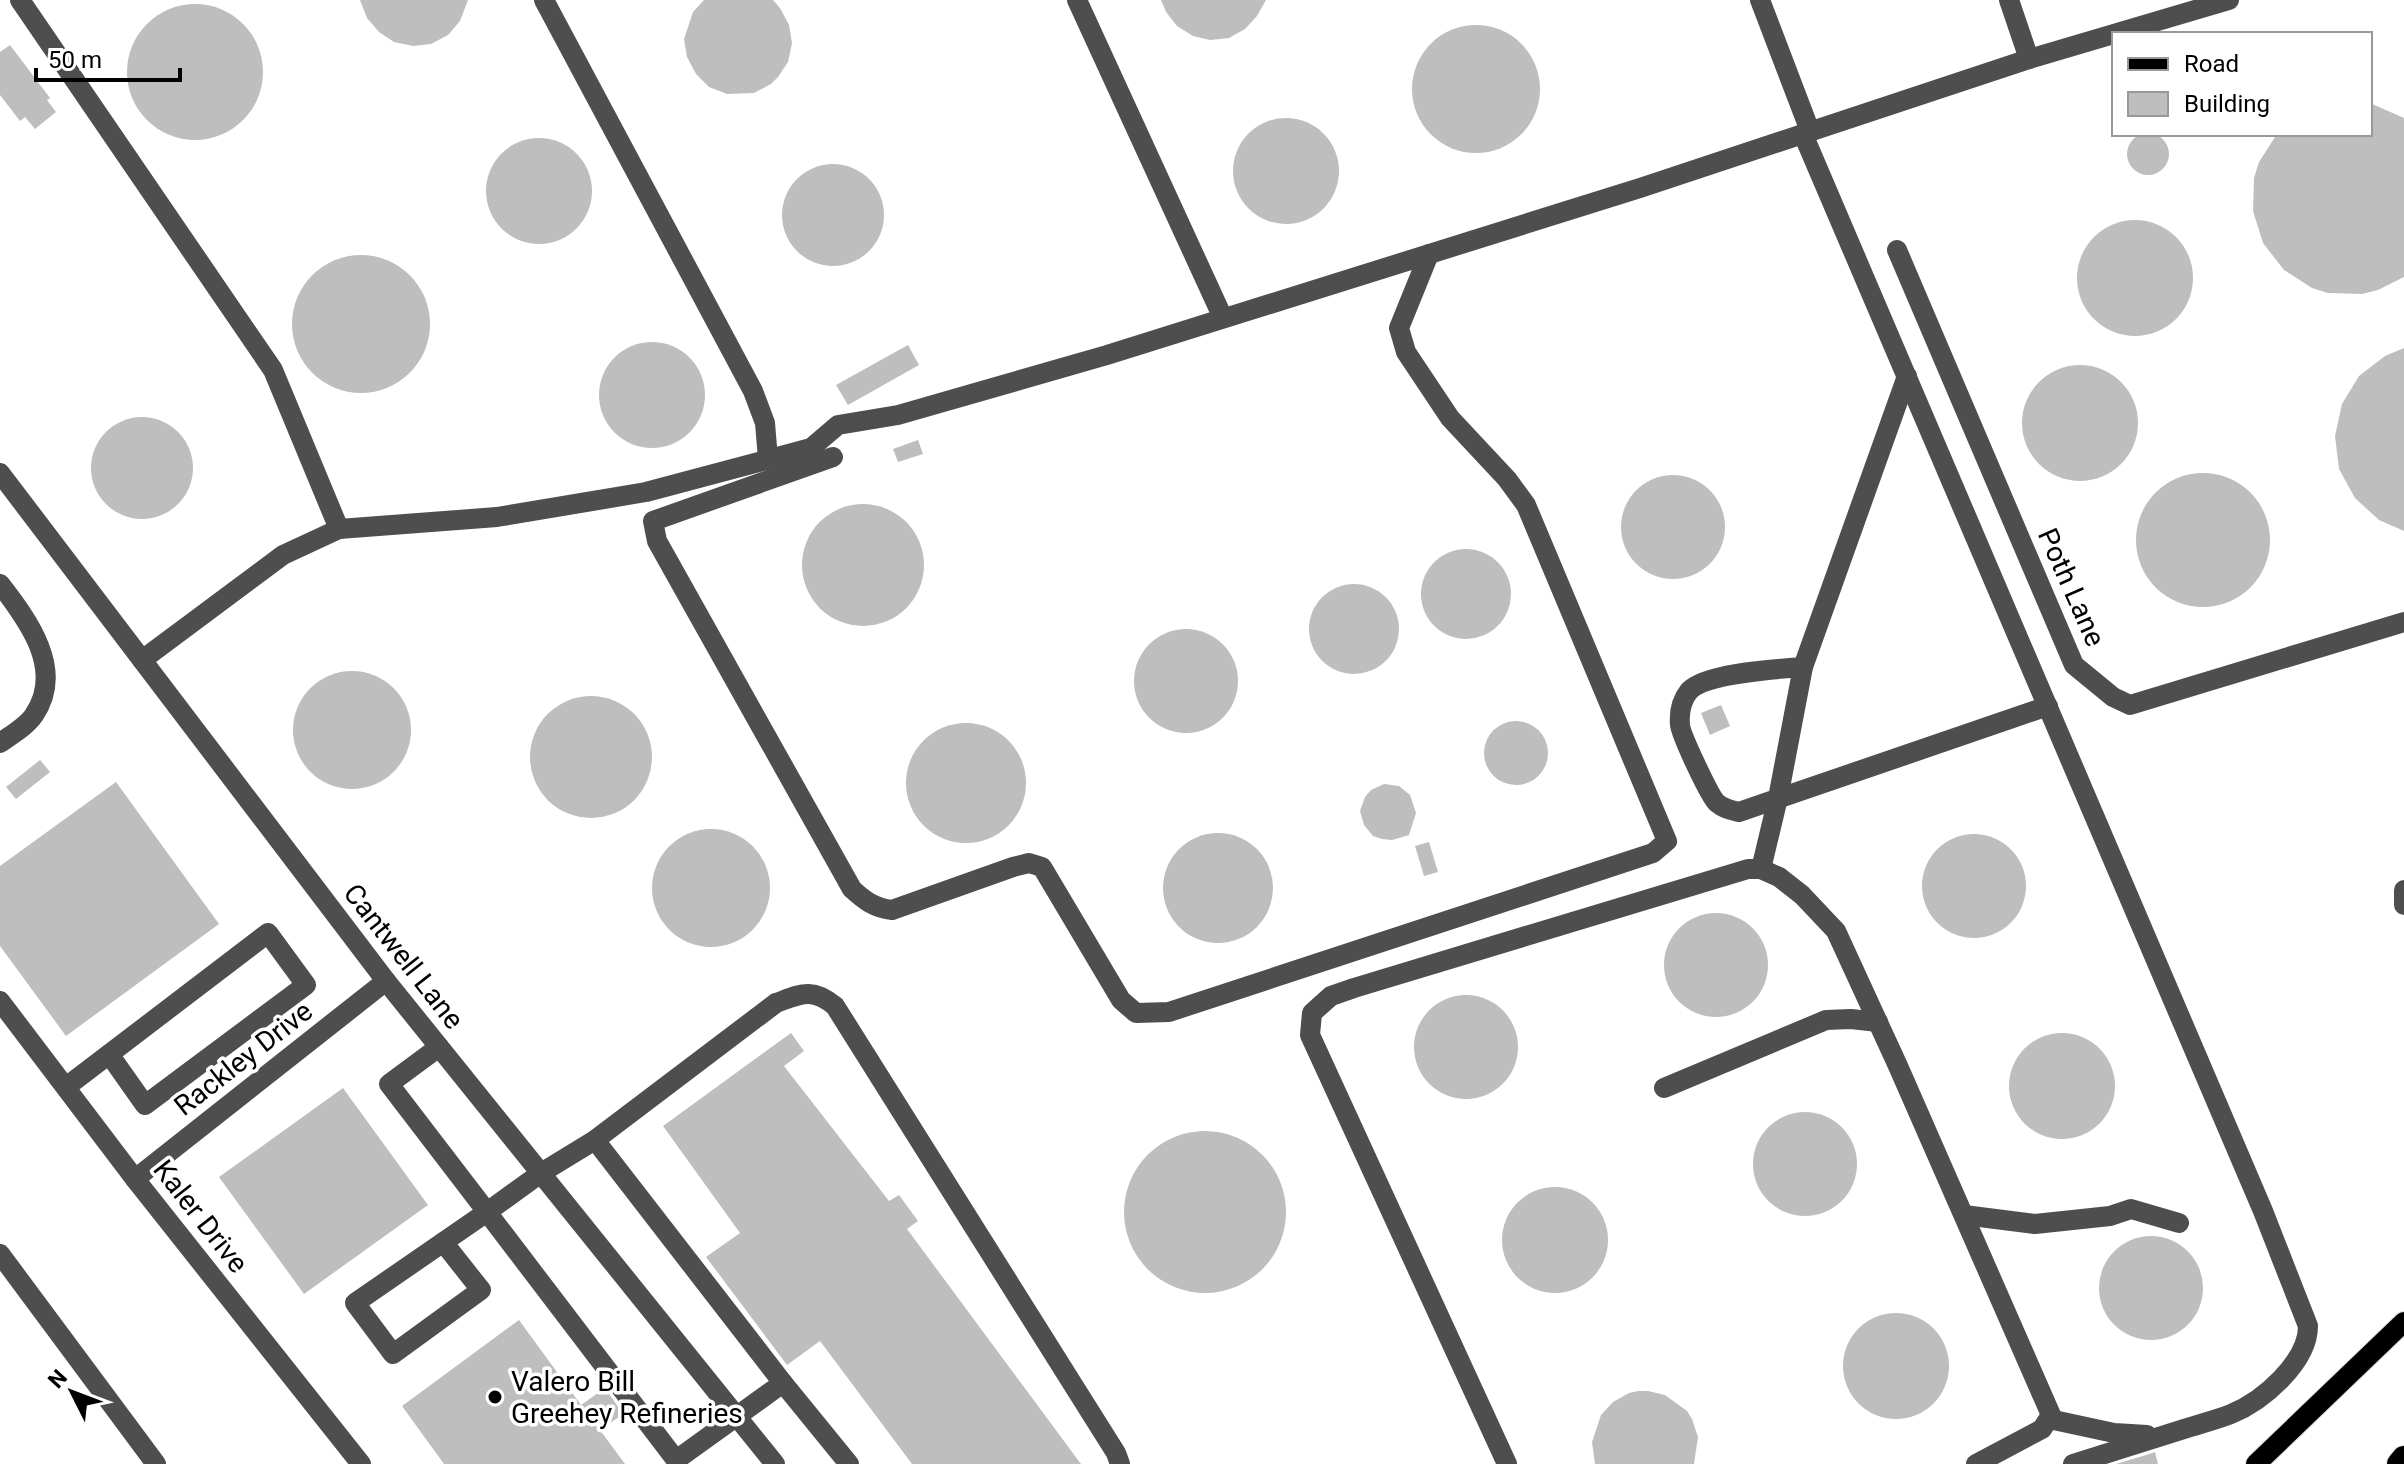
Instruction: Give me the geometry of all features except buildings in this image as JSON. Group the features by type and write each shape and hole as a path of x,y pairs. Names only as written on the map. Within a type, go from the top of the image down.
{"highway":[{"path":"2399,1464 2404,1458"}],"main road":[{"path":"2256,1464 2404,1322"}],"street":[{"path":"20,0 273,370 339,529"},
{"path":"544,0 753,391 765,423 768,459"},
{"path":"1077,0 1223,318"},
{"path":"1760,0 1806,133 2263,1211 2308,1326 2308,1340 2277,1383 2233,1413 2073,1464"},
{"path":"2009,0 2029,59"},
{"path":"2117,32 2219,1"},
{"path":"142,660 283,555 339,529 497,517 646,492 811,448 838,425 898,415 1223,318 1640,188 2112,34"},
{"name":"Poth Lane","path":"1897,250 2074,665 2113,697 2130,705 2404,622"},
{"path":"833,457 653,521 657,541 852,889 879,908 892,910 1013,867 1029,863 1042,867 1121,1000 1136,1013 1169,1012 1653,853 1667,841 1526,505 1507,479 1450,418 1406,352 1399,328 1429,254"},
{"path":"1761,869 1803,667 1907,376"},
{"name":"Cantwell Lane","path":"0,473 386,981 775,1464"},
{"path":"0,584 23,613 44,658 47,689 33,717 0,743"},
{"path":"1803,667 1768,669 1706,681 1690,690 1680,708 1680,729 1714,801 1726,809 1739,812 2048,706"},
{"path":"1507,1464 1310,1035 1312,1013 1331,996 1354,988 1748,869 1761,869 1779,877 1836,931 2051,1415 2042,1429 1976,1464"},
{"path":"2404,890 2404,904"},
{"path":"66,1087 109,1054 268,933 306,985 145,1105 109,1054"},
{"name":"Rackley Drive","path":"135,1179 386,981"},
{"path":"443,1242 481,1290 393,1354 355,1303 541,1173 595,1140 776,1003 802,994 820,994 835,1006 1116,1453 1120,1464"},
{"name":"Kaler Drive","path":"0,1001 135,1179 361,1464"},
{"path":"1664,1088 1826,1020 1878,1022"},
{"path":"439,1047 389,1084 676,1460 783,1383"},
{"path":"595,1140 849,1464"},
{"path":"1964,1215 2035,1224 2110,1216 2131,1209 2179,1223"},
{"path":"0,1254 156,1464"},
{"path":"2049,1419 2114,1433 2164,1435"}],"place":[{"name":"Valero Bill Greehey Refineries","path":"495,1397"}]}
